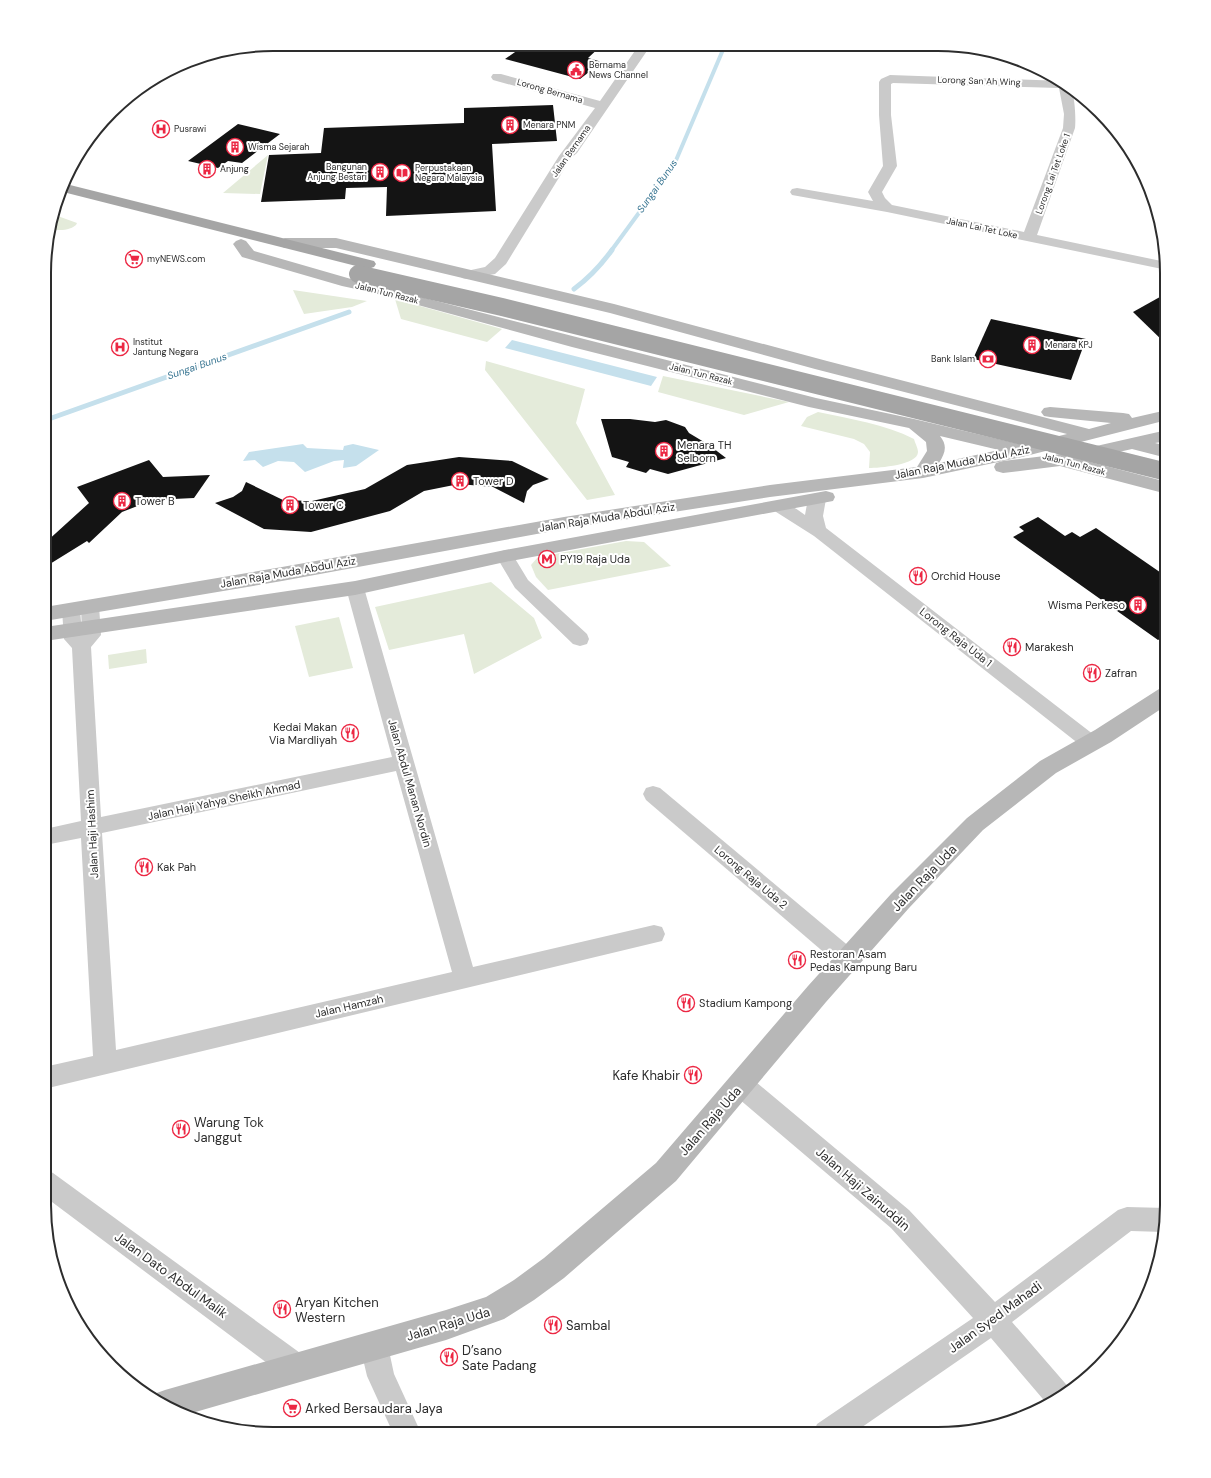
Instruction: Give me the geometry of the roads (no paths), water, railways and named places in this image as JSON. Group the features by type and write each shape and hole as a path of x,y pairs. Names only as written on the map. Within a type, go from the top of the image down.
{"main road":[{"name":"Jalan Tun Razak","path":"68,189 284,243 363,269 502,307 1160,470"},
{"name":"Jalan Tun Razak","path":"64,199 241,244 363,269 778,362 1160,456"},
{"name":"Jalan Tun Razak","path":"284,243 336,244 503,284 614,308 821,365 1089,434 1160,450"},
{"name":"Jalan Tun Razak","path":"241,244 248,254 348,284 372,288 578,343 815,403 914,424 1160,486"},
{"path":"784,394 813,396 826,394 836,388 838,380 834,374 821,365"},
{"path":"946,396 1082,416 1109,418 1160,415"},
{"name":"Jalan Raja Muda Abdul Aziz","path":"51,616 81,624 355,588 775,498 923,472 1022,451 1160,416"},
{"path":"914,424 934,438 936,447 936,453 923,472"},
{"name":"Jalan Raja Muda Abdul Aziz","path":"51,632 282,574 564,523 775,498 817,499 968,472 1061,460 1160,437"},
{"name":"Jalan Raja Uda","path":"181,1407 297,1368 494,1309 524,1290 554,1268 666,1172 817,994 849,960 900,901 975,824 1048,767 1091,743 1160,699"}],"street":[{"name":"Jalan Bernama","path":"467,275 490,271 501,261 566,156 572,150 641,51"},
{"name":"Lorong Bernama","path":"497,77 602,106"},
{"name":"Lorong San Ah Wing","path":"887,208 879,200 875,192 890,166 885,82 890,79 1055,85"},
{"name":"Lorong Lai Tet Loke 1","path":"1029,238 1069,128 1070,114 1067,93"},
{"name":"Jalan Lai Tet Loke","path":"797,192 887,208 1160,265"},
{"path":"501,261 499,268 503,284"},
{"name":"Lorong Raja Uda 1","path":"775,498 1091,743"},
{"path":"817,499 813,513 816,526 820,532"},
{"path":"505,556 521,584 580,639"},
{"name":"Jalan Abdul Manan Nordin","path":"355,588 465,979"},
{"name":"Jalan Haji Hashim","path":"81,624 105,1063"},
{"name":"Jalan Haji Yahya Sheikh Ahmad","path":"51,837 404,762"},
{"name":"Lorong Raja Uda 2","path":"653,794 849,960"},
{"name":"Jalan Hamzah","path":"51,1076 654,934"},
{"name":"Jalan Haji Zainuddin","path":"741,1085 900,1219 993,1320 1056,1393"},
{"name":"Jalan Dato Abdul Malik","path":"51,1186 297,1368"},
{"name":"Jalan Syed Mahadi","path":"837,1427 993,1320 1127,1219 1160,1220"},
{"path":"374,1346 381,1376 404,1427"}],"water":[{"path":"512,340 657,377 651,386 505,348"},
{"path":"303,444 307,448 343,450 344,446 353,444 379,450 356,466 343,468 344,460 334,461 305,472 294,462 278,461 263,467 255,460 243,461 249,452"}],"waterway":[{"name":"Sungai Bunus","path":"611,251 674,165 722,51"},
{"name":"Sungai Bunus","path":"574,289 604,261 612,250"},
{"name":"Sungai Bunus","path":"51,418 349,312"}],"place":[{"name":"Bernama News Channel","path":"576,70"},
{"name":"Menara PNM","path":"510,125"},
{"name":"Pusrawi","path":"161,129"},
{"name":"Wisma Sejarah","path":"235,147"},
{"name":"Anjung","path":"207,169"},
{"name":"Bangunan Anjung Bestari","path":"380,172"},
{"name":"Perpustakaan Negara Malaysia","path":"402,173"},
{"name":"myNEWS.com","path":"134,259"},
{"name":"Menara KPJ","path":"1032,345"},
{"name":"Institut Jantung Negara","path":"120,347"},
{"name":"Bank Islam","path":"988,359"},
{"name":"Menara TH Selborn","path":"664,451"},
{"name":"Tower D","path":"460,481"},
{"name":"Tower B","path":"122,501"},
{"name":"Tower C","path":"290,505"},
{"name":"PY19 Raja Uda","path":"547,559"},
{"name":"Orchid House","path":"918,576"},
{"name":"Wisma Perkeso","path":"1138,605"},
{"name":"Marakesh","path":"1012,647"},
{"name":"Zafran","path":"1092,673"},
{"name":"Kedai Makan Via Mardliyah","path":"350,733"},
{"name":"Kak Pah","path":"144,867"},
{"name":"Restoran Asam Pedas Kampung Baru","path":"797,960"},
{"name":"Stadium Kampong","path":"686,1003"},
{"name":"Kafe Khabir","path":"693,1075"},
{"name":"Warung Tok Janggut","path":"181,1129"},
{"name":"Aryan Kitchen Western","path":"282,1309"},
{"name":"Sambal","path":"553,1325"},
{"name":"D’sano Sate Padang","path":"449,1357"},
{"name":"Arked Bersaudara Jaya","path":"292,1408"}]}
